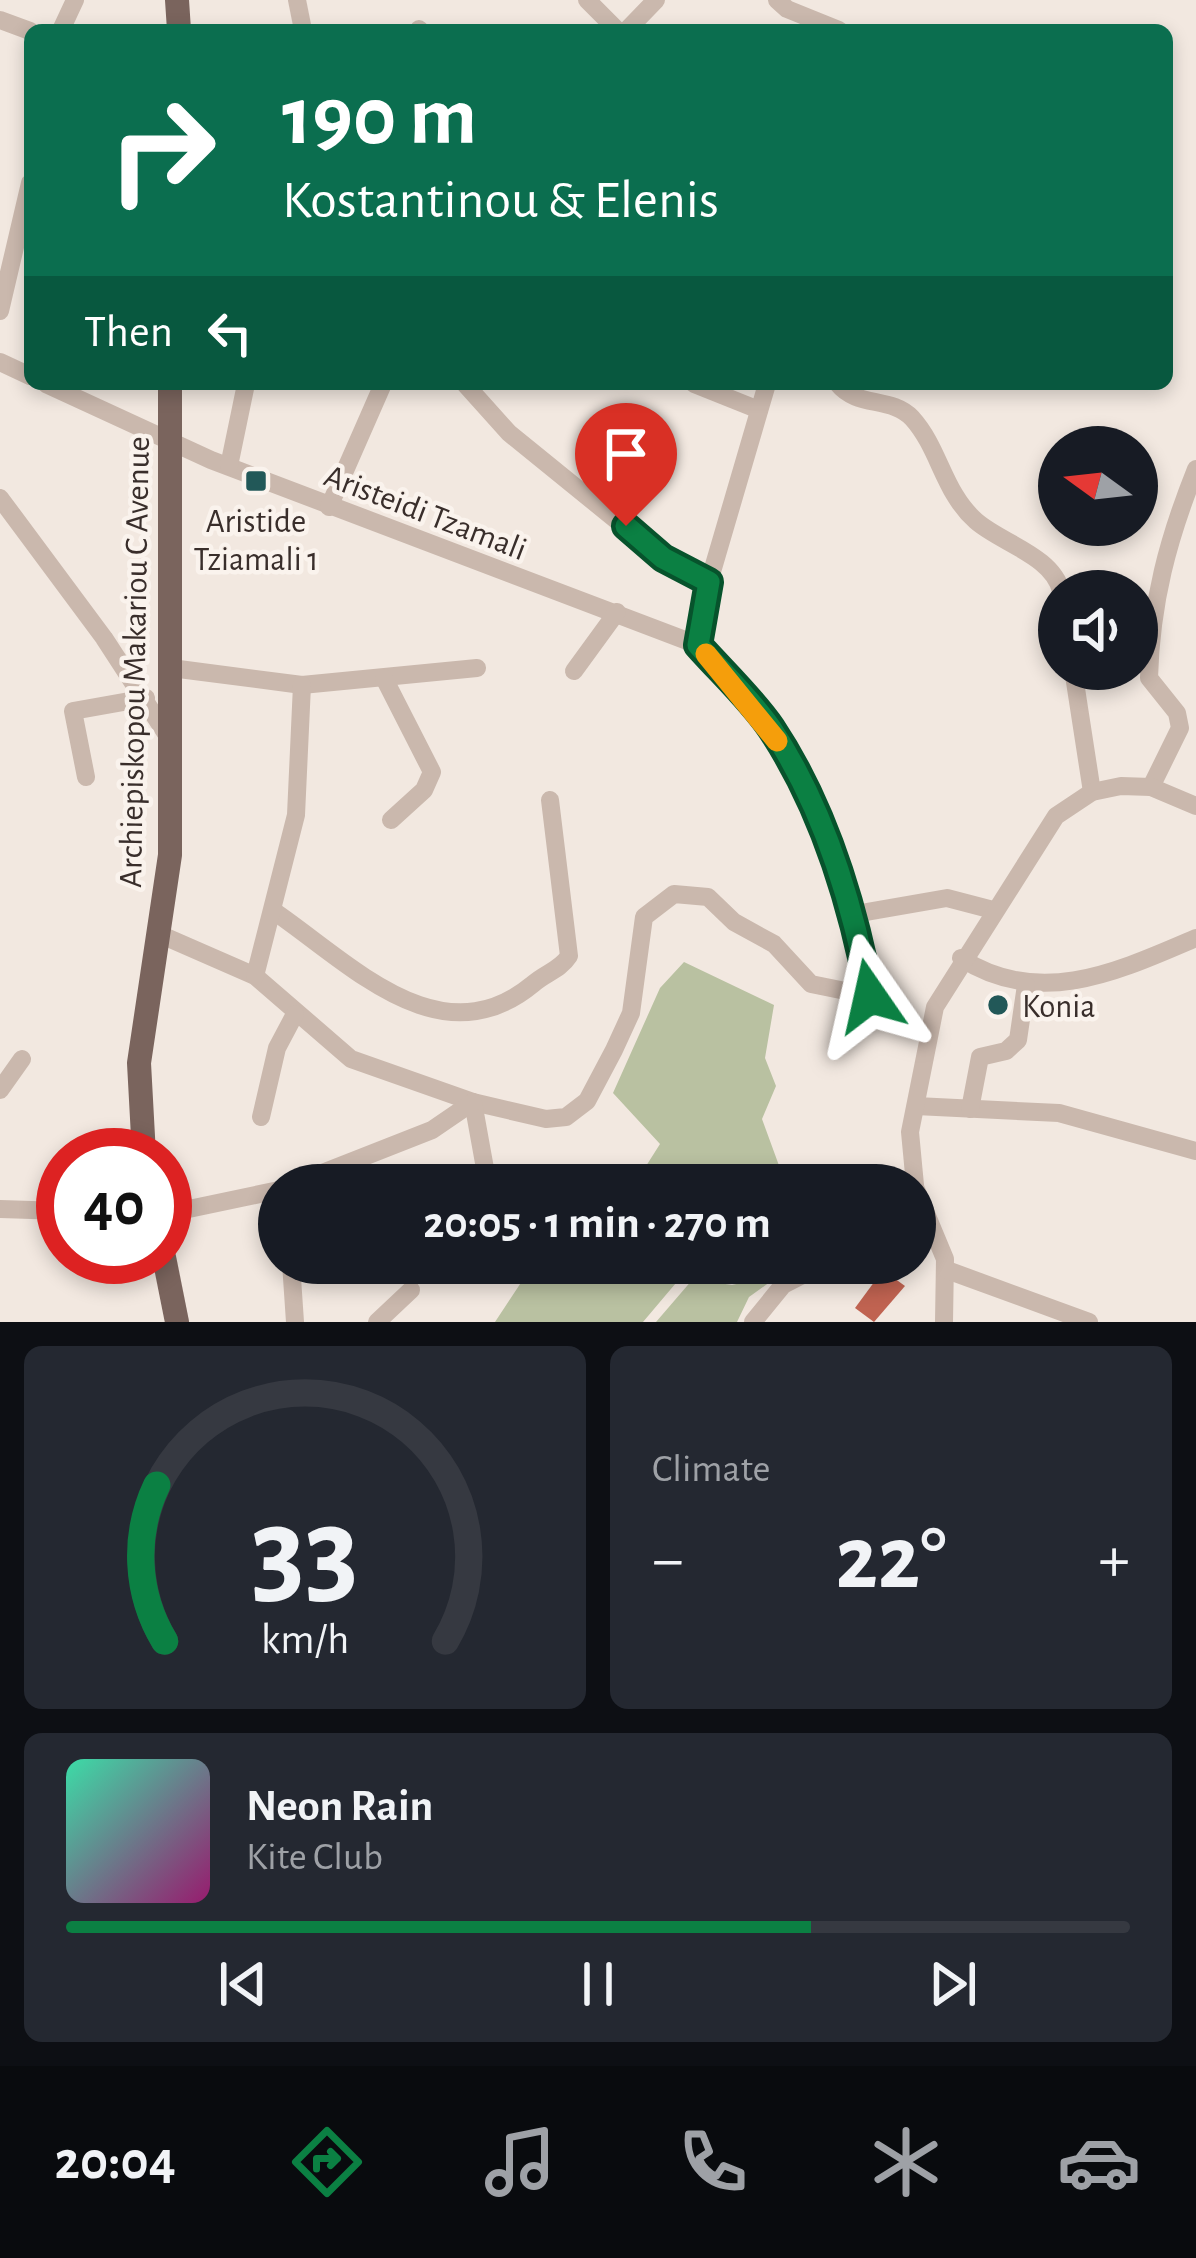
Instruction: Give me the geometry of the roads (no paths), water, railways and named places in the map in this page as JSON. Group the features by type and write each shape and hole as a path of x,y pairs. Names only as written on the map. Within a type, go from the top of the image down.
{"main road":[{"name":"Archiepiskopou Makariou C Avenue","path":"143,1128 139,1063 170,855 170,390"},
{"path":"169,1284 177,1322"}],"street":[{"path":"587,0 611,24"},
{"path":"632,24 656,0"},
{"path":"782,5 825,24"},
{"path":"0,311 24,209"},
{"name":"Aristeidi Tzamali","path":"59,390 168,442 329,507 698,645 771,728 855,914 870,996"},
{"path":"229,466 245,390"},
{"path":"329,507 358,430 380,390"},
{"path":"471,390 508,434 663,558 709,582"},
{"path":"709,390 759,410"},
{"path":"698,645 709,582 765,390"},
{"path":"845,390 854,398 889,403 910,416 950,495 977,522 1049,570"},
{"path":"1151,787 1180,728 1177,713 1148,678 1151,613 1187,514 1196,470"},
{"path":"0,498 146,698 171,742"},
{"path":"574,670 617,612"},
{"path":"170,668 302,685 477,668"},
{"path":"384,678 432,772 424,790 391,820"},
{"path":"255,976 296,815 302,685"},
{"path":"1076,690 1092,792"},
{"path":"86,777 73,712 146,698"},
{"path":"911,1164 926,1034 961,958 1056,816 1092,792 1151,787 1196,806"},
{"path":"275,912 412,1004 448,1014 505,1006 569,956 550,800"},
{"path":"159,934 255,976 351,1059 473,1102 546,1119 566,1117 587,1101 631,1013 644,917 674,894 708,897 734,922 774,944 811,984 870,996 892,1018 926,1034"},
{"path":"855,914 947,898 993,910"},
{"path":"961,958 986,974 1026,985 1090,979 1196,938"},
{"path":"970,1109 980,1057 1006,1052 1018,1040 1026,985"},
{"path":"261,1118 277,1048 295,1014"},
{"path":"0,1090 22,1059"},
{"path":"345,1164 432,1130 473,1102"},
{"path":"473,1102 484,1164"},
{"path":"916,1106 1076,1116 1196,1151"},
{"path":"192,1208 258,1194"},
{"path":"0,1209 36,1210"},
{"path":"936,1252 946,1270 944,1322"},
{"path":"946,1270 1089,1322"},
{"path":"292,1284 295,1322"},
{"path":"753,1322 785,1284"},
{"path":"377,1322 411,1290"}],"place":[{"name":"Aristide Tziamali 1","path":"256,481"},
{"name":"Konia","path":"998,1005"}]}
